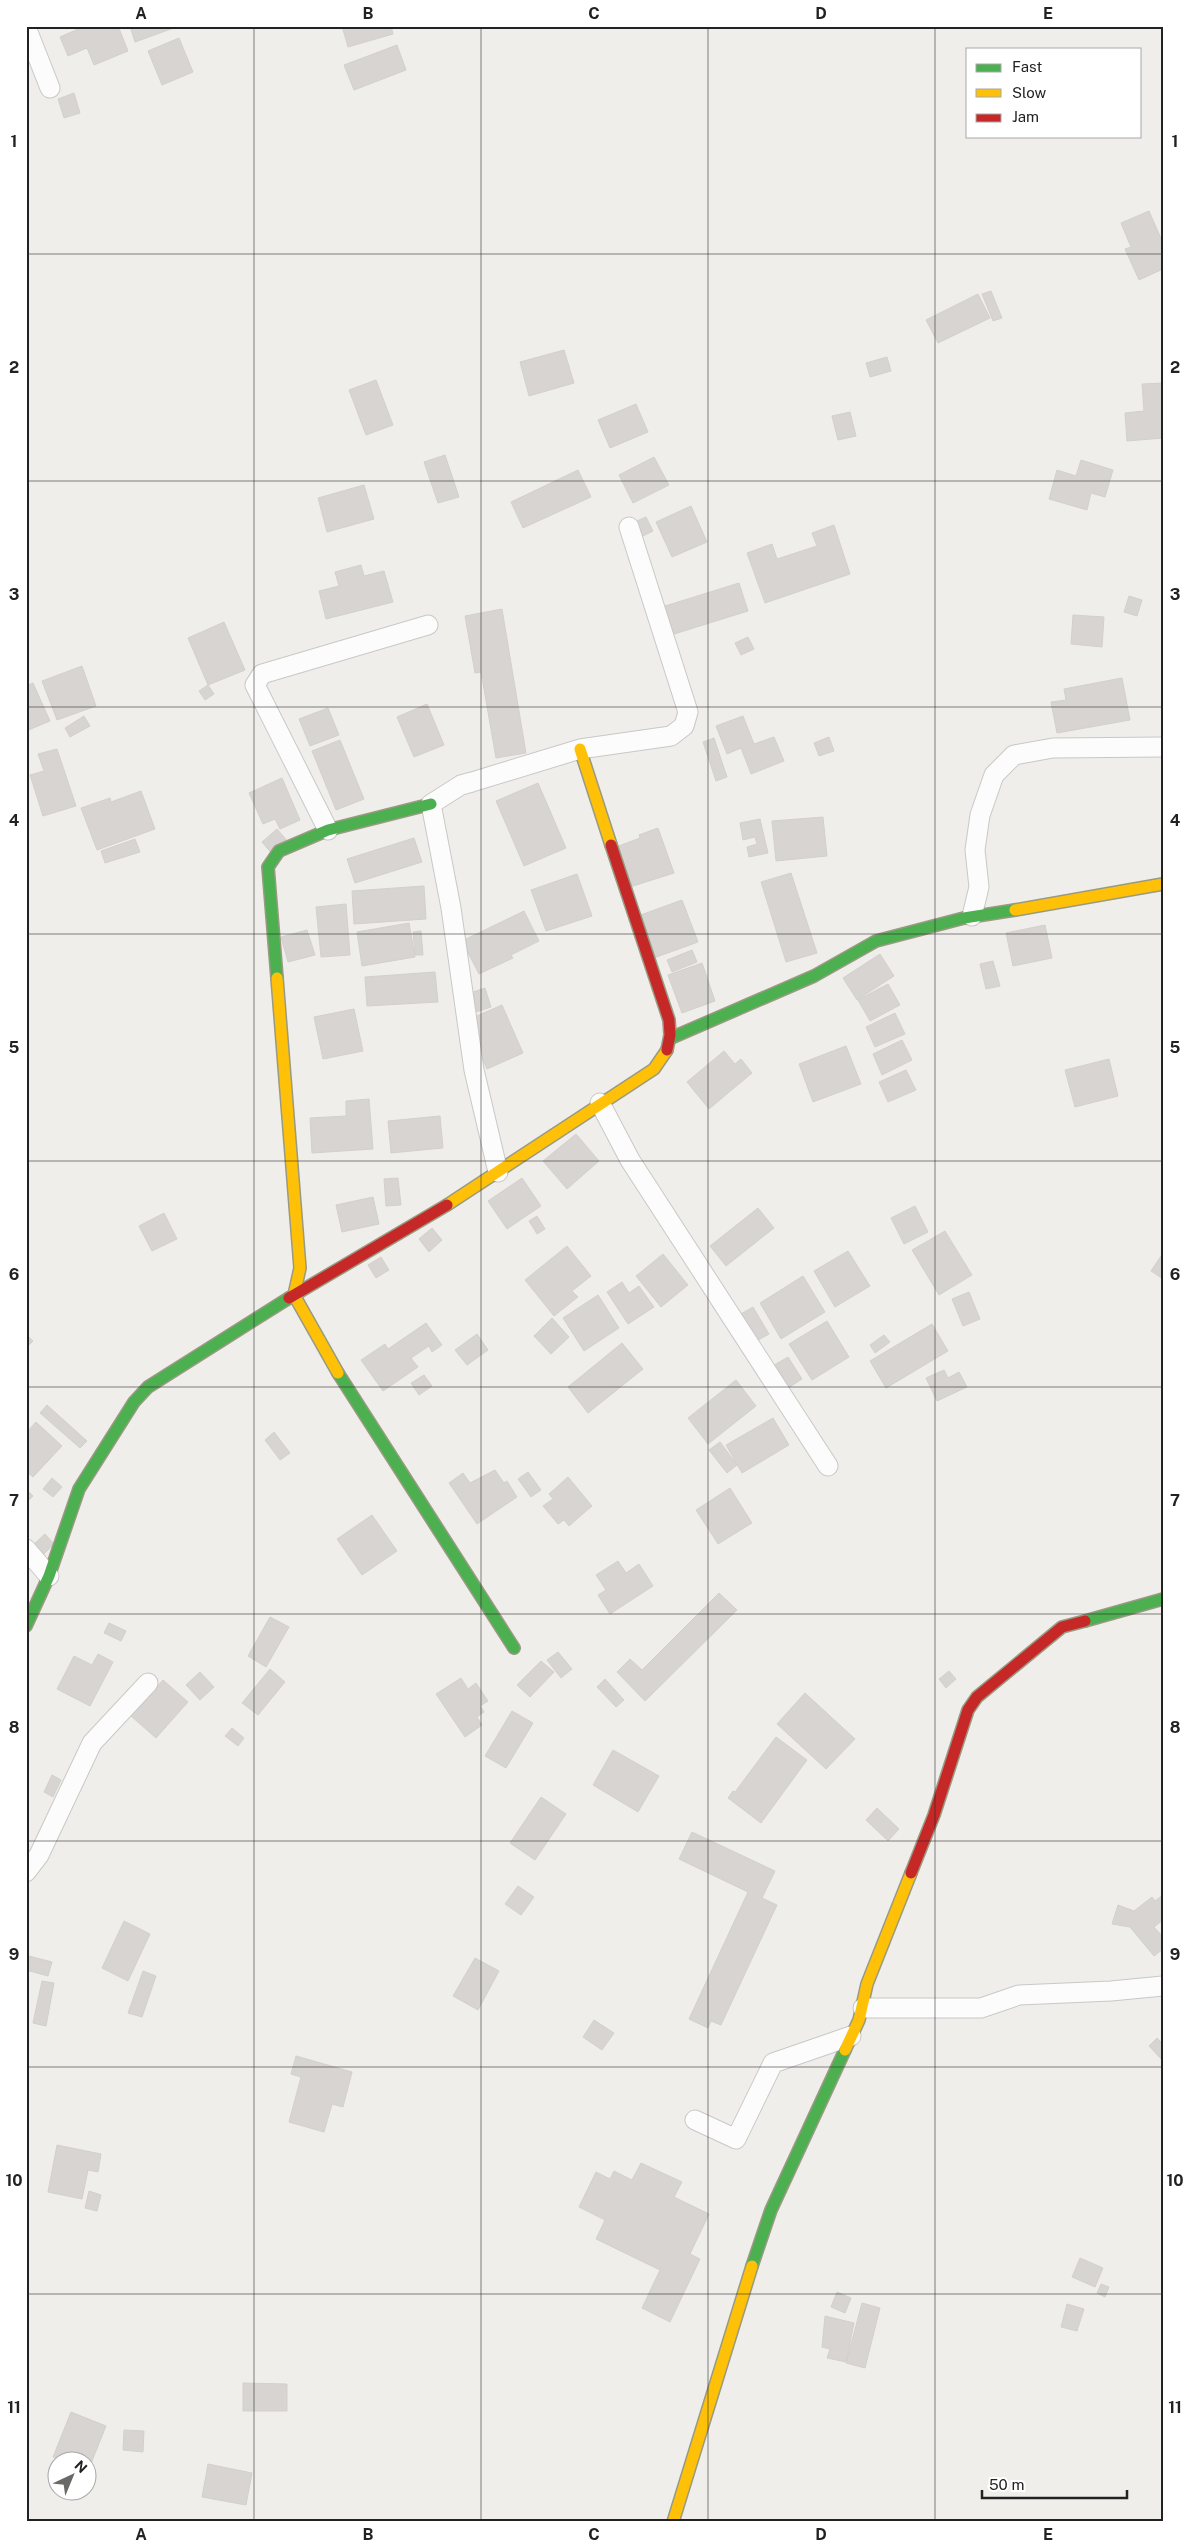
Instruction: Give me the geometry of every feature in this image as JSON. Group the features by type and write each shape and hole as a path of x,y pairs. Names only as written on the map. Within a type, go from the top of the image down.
{"street":[{"path":"26,27 50,88"},
{"path":"514,1648 343,1383 325,1347 294,1295 300,1268 268,867 279,852 328,830 431,804 461,785 580,749 671,736 684,726 688,719 688,712 628,527"},
{"path":"328,830 255,685 262,674 428,625"},
{"path":"972,916 979,887 975,850 980,815 994,775 1014,755 1053,748 1163,747"},
{"path":"26,1626 49,1576 79,1489 134,1402 148,1387 294,1295 451,1204 600,1103 654,1069 663,1060 670,1048 669,1020 580,749"},
{"path":"431,804 451,908 474,1070 498,1172"},
{"path":"671,1038 814,976 876,941 972,916 1054,904 1163,884"},
{"path":"600,1103 630,1160 828,1466"},
{"path":"26,1549 49,1576"},
{"path":"673,2522 737,2312 771,2210 863,2008 868,1984 934,1815 968,1710 977,1697 1062,1627 1163,1599"},
{"path":"26,1872 39,1855 92,1743 148,1683"},
{"path":"863,2008 981,2008 1018,1995 1111,1991 1163,1986"},
{"path":"695,2120 736,2139 773,2063 851,2036"}],"building":[{"path":"85,26 118,26 128,51 94,65 87,48 68,56 60,37"},
{"path":"130,26 179,26 135,42"},
{"path":"342,26 391,26 393,34 348,47"},
{"path":"179,38 193,72 162,85 148,51"},
{"path":"397,45 406,70 354,90 344,65"},
{"path":"74,93 80,113 64,118 58,99"},
{"path":"1149,211 1163,243 1163,269 1139,280 1125,249 1131,247 1121,223"},
{"path":"991,291 1002,318 993,321 982,294"},
{"path":"978,294 990,318 938,343 926,320"},
{"path":"564,350 574,383 529,396 520,362"},
{"path":"887,357 891,371 870,377 866,363"},
{"path":"376,380 393,425 366,435 349,390"},
{"path":"1163,383 1163,438 1127,441 1125,413 1144,411 1142,384"},
{"path":"636,404 648,432 610,448 598,420"},
{"path":"850,412 856,436 838,440 832,416"},
{"path":"445,455 459,497 438,503 424,462"},
{"path":"654,457 669,485 633,503 619,475"},
{"path":"1081,460 1113,470 1105,497 1091,493 1087,510 1049,499 1057,470 1076,476"},
{"path":"578,470 591,497 523,528 511,502"},
{"path":"364,485 374,519 327,532 318,498"},
{"path":"691,506 707,542 672,557 656,522"},
{"path":"646,517 653,531 635,540 628,525"},
{"path":"834,525 850,574 765,603 747,553 772,544 777,559 817,546 812,533"},
{"path":"361,565 364,576 384,571 393,602 326,619 319,591 339,586 335,572"},
{"path":"739,583 748,611 671,635 662,607"},
{"path":"1129,596 1142,600 1137,616 1124,612"},
{"path":"502,609 526,753 496,758 481,672 475,673 465,616"},
{"path":"1073,615 1104,617 1102,647 1071,644"},
{"path":"224,622 245,670 208,685 188,638"},
{"path":"748,637 754,649 741,655 735,643"},
{"path":"82,666 96,706 57,720 42,681"},
{"path":"1122,678 1130,720 1057,733 1051,702 1066,700 1064,689"},
{"path":"33,683 50,721 26,731 26,686"},
{"path":"208,685 214,694 205,700 199,691"},
{"path":"427,704 444,745 414,757 397,717"},
{"path":"328,708 339,735 310,746 299,719"},
{"path":"84,716 90,726 70,737 65,728"},
{"path":"743,716 754,744 774,737 784,761 751,774 741,748 727,754 716,726"},
{"path":"829,737 834,751 819,756 814,743"},
{"path":"714,738 727,777 716,781 703,742"},
{"path":"340,740 364,799 336,810 312,751"},
{"path":"57,749 76,806 43,816 30,775 44,771 38,754"},
{"path":"282,778 300,820 280,829 275,819 263,824 249,793"},
{"path":"538,783 566,848 524,866 496,801"},
{"path":"141,791 155,829 97,850 81,808 110,798 111,802"},
{"path":"823,817 827,856 776,861 772,821"},
{"path":"760,819 768,853 749,857 747,847 757,844 755,837 743,840 740,823"},
{"path":"658,828 674,873 630,887 616,847 640,838 639,835"},
{"path":"277,829 289,843 274,856 262,842"},
{"path":"414,838 422,862 355,883 347,859"},
{"path":"135,839 140,852 105,863 101,851"},
{"path":"791,873 817,953 786,962 761,882"},
{"path":"577,874 592,916 546,931 531,890"},
{"path":"424,886 426,919 354,924 352,891"},
{"path":"682,900 698,942 654,958 638,916"},
{"path":"346,904 350,955 321,957 316,907"},
{"path":"524,911 539,941 511,955 513,958 479,974 462,941"},
{"path":"409,923 415,957 362,966 357,932"},
{"path":"1045,925 1052,958 1013,966 1006,933"},
{"path":"307,930 315,955 288,962 281,937"},
{"path":"421,931 423,955 415,955 413,932"},
{"path":"692,950 697,962 672,972 667,960"},
{"path":"880,954 894,976 857,1000 843,978"},
{"path":"993,961 1000,986 986,989 980,964"},
{"path":"702,963 715,1001 682,1013 668,975"},
{"path":"435,972 438,1002 367,1006 365,977"},
{"path":"888,984 900,1005 870,1021 858,1000"},
{"path":"485,988 491,1007 470,1014 464,995"},
{"path":"502,1005 523,1053 487,1069 475,1042 481,1039 472,1018"},
{"path":"354,1009 363,1051 323,1059 314,1017"},
{"path":"895,1013 905,1034 875,1047 866,1027"},
{"path":"902,1040 912,1060 882,1075 873,1054"},
{"path":"846,1046 861,1084 813,1102 799,1064"},
{"path":"724,1051 735,1064 741,1059 752,1073 709,1109 687,1082"},
{"path":"1109,1059 1118,1096 1075,1107 1065,1070"},
{"path":"906,1070 916,1090 888,1102 879,1082"},
{"path":"369,1099 373,1149 312,1153 310,1118 346,1116 346,1101"},
{"path":"440,1116 443,1148 391,1153 388,1121"},
{"path":"576,1134 599,1161 567,1189 543,1161"},
{"path":"398,1178 401,1205 386,1206 384,1179"},
{"path":"522,1178 541,1206 507,1229 488,1201"},
{"path":"373,1197 379,1224 342,1232 336,1205"},
{"path":"915,1206 928,1232 904,1244 891,1218"},
{"path":"758,1208 774,1228 726,1266 710,1246"},
{"path":"164,1213 177,1239 152,1251 139,1226"},
{"path":"537,1216 545,1229 537,1234 529,1221"},
{"path":"432,1228 442,1240 429,1252 419,1239"},
{"path":"945,1231 972,1275 939,1295 912,1250"},
{"path":"567,1246 591,1276 572,1291 578,1297 554,1316 525,1280"},
{"path":"848,1251 870,1286 835,1307 814,1271"},
{"path":"1163,1253 1163,1279 1151,1271"},
{"path":"663,1254 688,1285 661,1307 636,1276"},
{"path":"381,1257 389,1270 376,1278 368,1265"},
{"path":"803,1276 825,1312 781,1339 760,1303"},
{"path":"622,1282 629,1293 639,1286 654,1307 628,1324 607,1292"},
{"path":"969,1292 980,1319 963,1326 952,1299"},
{"path":"598,1295 619,1328 584,1351 563,1318"},
{"path":"753,1307 769,1334 755,1342 739,1315"},
{"path":"552,1318 569,1337 551,1354 534,1336"},
{"path":"827,1321 849,1357 812,1380 789,1344"},
{"path":"426,1323 442,1345 432,1352 429,1346 411,1358 418,1367 383,1391 361,1360 385,1344 388,1349"},
{"path":"932,1324 948,1351 886,1388 870,1361"},
{"path":"26,1334 33,1341 26,1348"},
{"path":"477,1334 488,1350 467,1365 455,1350"},
{"path":"884,1335 890,1342 875,1353 870,1345"},
{"path":"622,1343 643,1369 588,1413 568,1387"},
{"path":"788,1357 802,1379 785,1390 771,1367"},
{"path":"944,1370 948,1378 959,1372 967,1387 937,1401 926,1378"},
{"path":"424,1375 432,1386 419,1395 411,1383"},
{"path":"736,1380 756,1406 708,1444 688,1418"},
{"path":"47,1405 87,1441 80,1448 40,1413"},
{"path":"773,1418 789,1445 742,1473 726,1445"},
{"path":"36,1422 62,1446 33,1477 26,1471 26,1433"},
{"path":"274,1432 290,1453 280,1460 265,1440"},
{"path":"720,1442 737,1465 727,1473 709,1450"},
{"path":"495,1470 504,1483 507,1481 517,1497 477,1524 449,1483 463,1473 470,1483"},
{"path":"528,1472 541,1490 531,1497 518,1479"},
{"path":"568,1477 592,1506 569,1526 564,1520 558,1524 543,1506 553,1499 549,1494"},
{"path":"52,1478 62,1487 53,1497 43,1489"},
{"path":"730,1488 752,1523 718,1544 696,1510"},
{"path":"26,1489 33,1496 26,1503"},
{"path":"372,1515 397,1551 362,1575 337,1539"},
{"path":"45,1534 54,1544 43,1555 33,1545"},
{"path":"618,1561 626,1573 639,1564 653,1586 610,1614 598,1595 606,1590 596,1575"},
{"path":"719,1593 737,1610 645,1701 617,1672 630,1659 642,1670"},
{"path":"270,1617 289,1627 266,1667 248,1656"},
{"path":"109,1623 126,1631 121,1641 104,1633"},
{"path":"558,1652 572,1669 561,1678 547,1660"},
{"path":"98,1654 113,1662 90,1706 57,1689 74,1656 92,1665"},
{"path":"541,1661 554,1672 530,1697 517,1685"},
{"path":"270,1669 285,1682 258,1715 242,1703"},
{"path":"949,1671 956,1679 946,1688 939,1679"},
{"path":"200,1672 214,1687 200,1700 186,1685"},
{"path":"461,1678 468,1689 476,1683 488,1701 480,1706 484,1712 477,1717 482,1725 465,1737 436,1694"},
{"path":"605,1679 624,1700 616,1707 597,1687"},
{"path":"163,1680 188,1702 156,1738 131,1716"},
{"path":"805,1693 855,1739 826,1769 777,1724"},
{"path":"512,1711 533,1723 506,1768 485,1756"},
{"path":"232,1728 244,1738 238,1746 225,1736"},
{"path":"776,1737 807,1760 761,1823 728,1798 733,1791 735,1792"},
{"path":"613,1750 659,1776 638,1812 593,1785"},
{"path":"52,1775 61,1780 53,1797 44,1792"},
{"path":"541,1797 566,1814 535,1860 510,1843"},
{"path":"877,1808 899,1829 888,1841 866,1820"},
{"path":"692,1832 775,1871 762,1898 777,1905 721,2025 711,2021 708,2028 689,2019 748,1892 679,1859"},
{"path":"518,1886 534,1897 521,1915 505,1904"},
{"path":"1163,1895 1163,1920 1154,1927 1163,1937 1163,1949 1154,1956 1130,1927 1112,1924 1118,1905 1134,1911 1152,1897 1155,1901"},
{"path":"124,1921 150,1934 128,1981 102,1968"},
{"path":"29,1956 52,1962 48,1976 26,1970"},
{"path":"475,1958 499,1971 478,2010 453,1996"},
{"path":"143,1971 156,1976 142,2017 128,2013"},
{"path":"42,1981 54,1983 46,2026 33,2023"},
{"path":"594,2020 614,2033 602,2050 583,2037"},
{"path":"1157,2038 1163,2044 1163,2061 1149,2046"},
{"path":"296,2056 352,2072 343,2107 332,2104 324,2132 289,2122 301,2077 291,2074"},
{"path":"57,2145 101,2154 98,2172 88,2170 82,2199 48,2192"},
{"path":"641,2163 682,2182 674,2197 709,2214 690,2254 700,2259 670,2322 642,2308 660,2270 596,2239 605,2220 579,2207 596,2172 610,2179 614,2171 632,2180"},
{"path":"89,2191 101,2195 97,2211 85,2208"},
{"path":"1080,2258 1103,2268 1095,2287 1072,2277"},
{"path":"1101,2284 1109,2287 1105,2297 1097,2293"},
{"path":"837,2292 851,2298 845,2313 831,2307"},
{"path":"862,2303 880,2308 865,2368 846,2363"},
{"path":"1067,2304 1084,2309 1077,2331 1061,2327"},
{"path":"825,2316 854,2323 846,2362 827,2358 830,2349 822,2347"},
{"path":"243,2383 287,2384 287,2411 243,2411"},
{"path":"71,2412 106,2426 96,2450 56,2450"},
{"path":"124,2430 144,2431 143,2452 123,2450"},
{"path":"208,2464 252,2473 246,2505 202,2497"}],"traffic: fast":[{"path":"277,978 268,867 279,851 328,830 431,804"},
{"path":"671,1038 814,976 876,941 964,918 1015,910"},
{"path":"26,1626 49,1576 79,1489 134,1402 148,1387 289,1298"},
{"path":"338,1373 514,1648"},
{"path":"1085,1621 1163,1599"},
{"path":"752,2266 771,2210 845,2050"}],"traffic: slow":[{"path":"580,749 611,845"},
{"path":"1015,910 1163,884"},
{"path":"277,978 300,1268 294,1295 338,1373"},
{"path":"447,1205 654,1069 667,1050"},
{"path":"845,2050 859,2020 867,1984 911,1873"},
{"path":"673,2522 752,2266"}],"traffic: jam":[{"path":"611,845 669,1020 670,1035 667,1050"},
{"path":"289,1298 447,1205"},
{"path":"911,1873 934,1815 968,1710 977,1697 1062,1627 1085,1621"}]}
